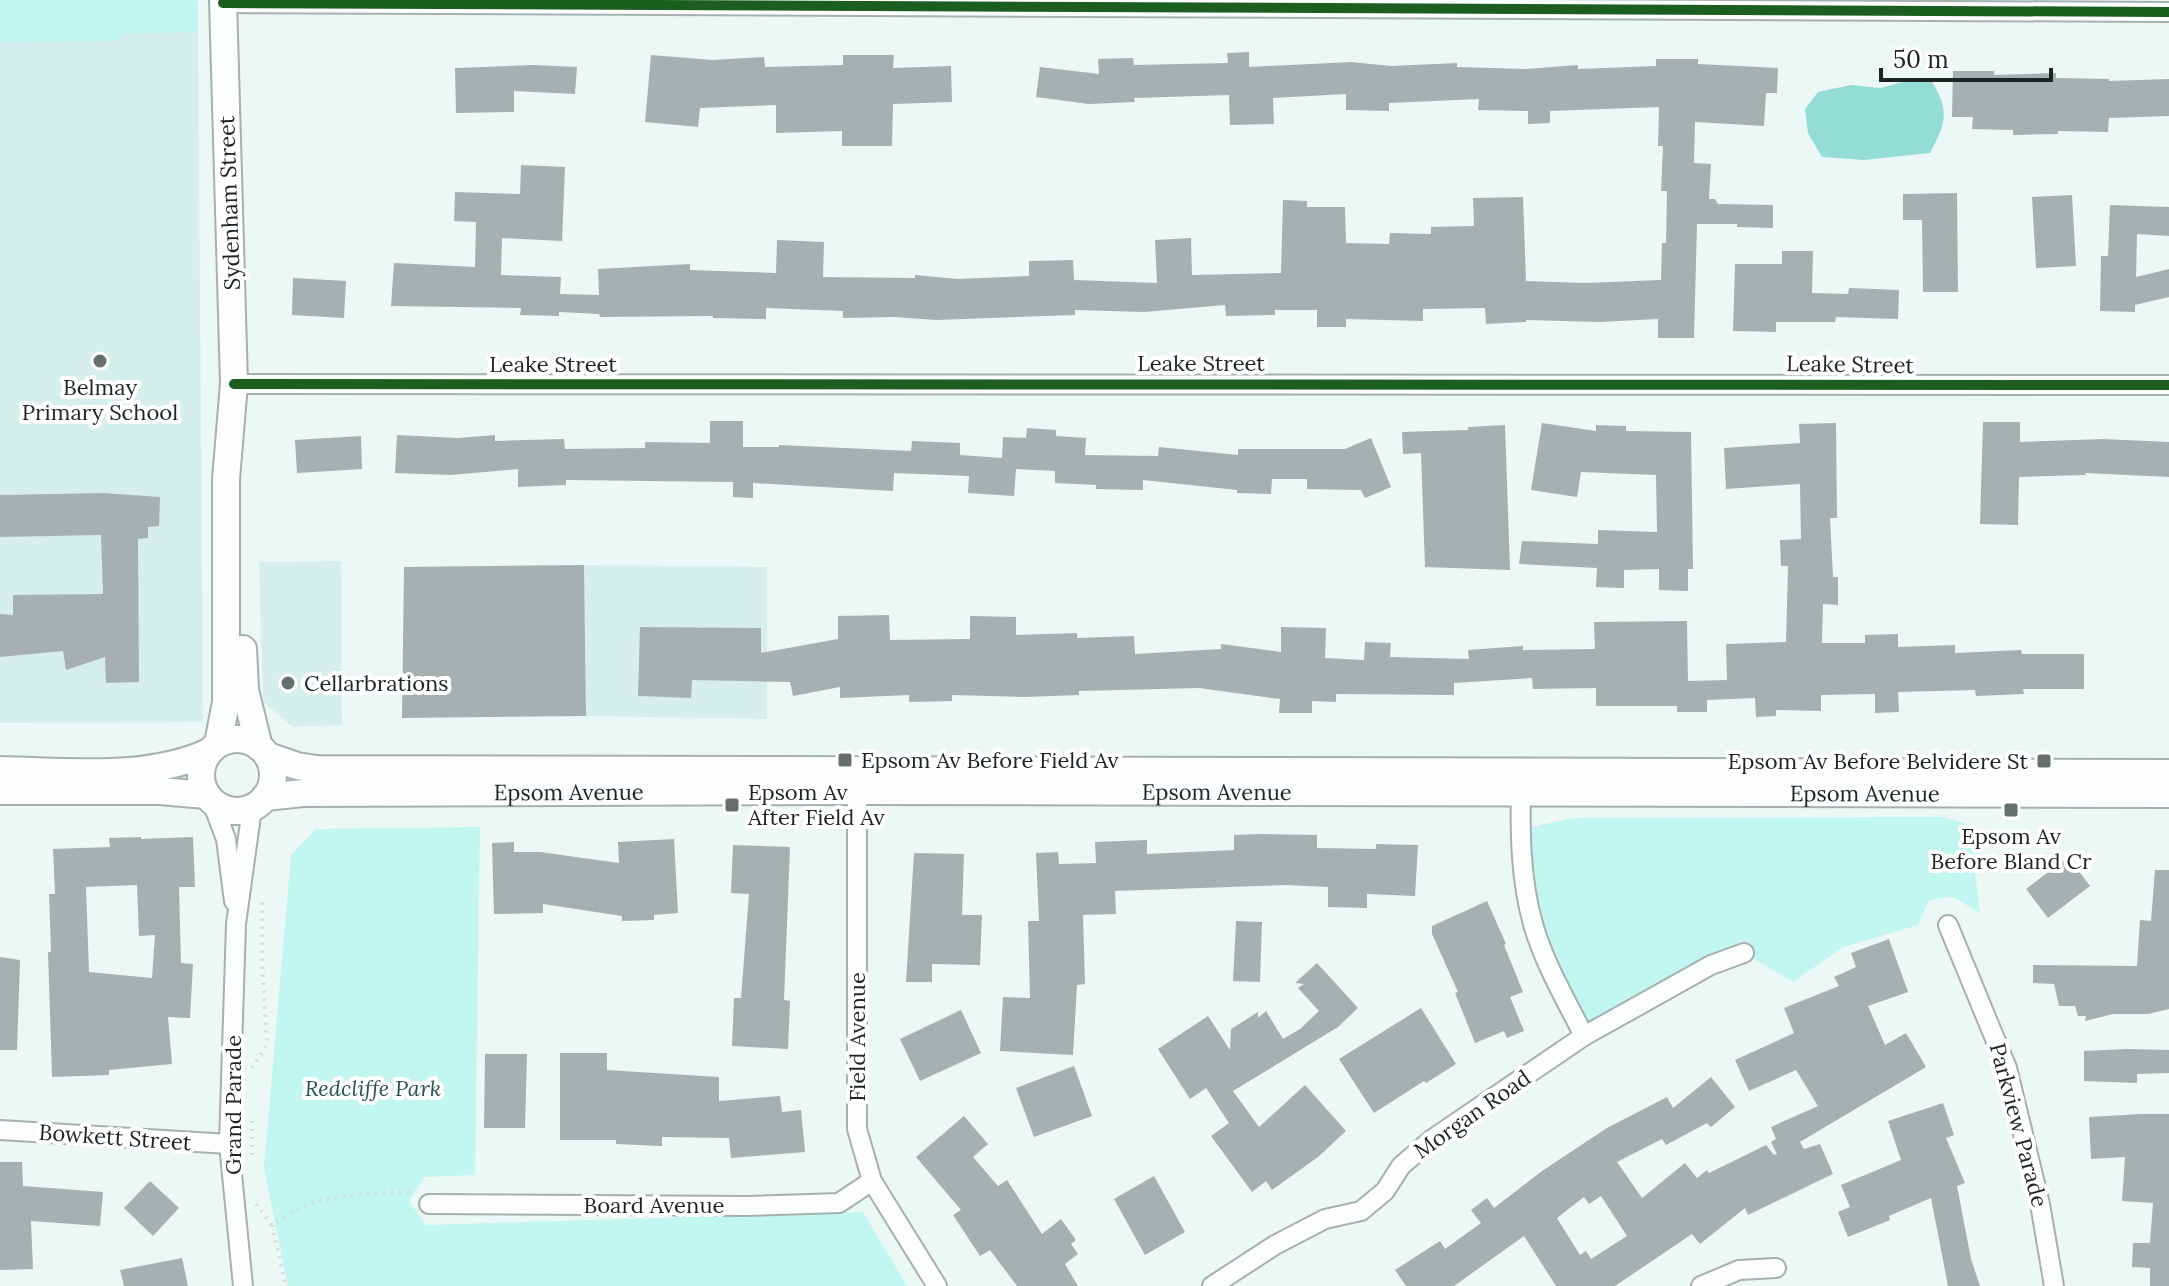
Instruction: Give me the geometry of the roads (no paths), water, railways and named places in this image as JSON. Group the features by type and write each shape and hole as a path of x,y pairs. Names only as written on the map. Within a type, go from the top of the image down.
{"street":[{"path":"223,1 2169,12"},
{"name":"Sydenham Street","path":"223,1 234,395 243,479 243,677 264,751"},
{"name":"Leake Street","path":"234,395 2169,385"},
{"name":"Sydenham Street","path":"214,748 226,702 226,479 234,395"},
{"path":"0,770 147,769 182,763 239,739 264,751 273,777 259,803 227,810 209,798 160,791 0,791"},
{"path":"209,798 201,777 204,760 214,748"},
{"name":"Epsom Avenue","path":"264,751 297,766 317,769 858,780 1521,782 2169,794"},
{"name":"Epsom Avenue","path":"1521,782 2169,773"},
{"name":"Epsom Avenue","path":"259,803 303,793 858,780"},
{"name":"Field Avenue","path":"858,780 857,1129 872,1181 937,1286"},
{"path":"1521,782 1522,869 1533,925 1548,966 1584,1036"},
{"name":"Grand Parade","path":"209,798 226,839 236,924 229,1144 243,1286"},
{"name":"Grand Parade","path":"236,924 259,803"},
{"name":"Parkview Parade","path":"1948,925 2007,1068 2040,1204 2054,1286"},
{"name":"Morgan Road","path":"1212,1286 1275,1245 1325,1219 1361,1211 1385,1191 1401,1166 1431,1140 1584,1036 1711,965 1744,953"},
{"name":"Bowkett Street","path":"0,1130 229,1144"},
{"name":"Board Avenue","path":"429,1204 747,1206 839,1203 872,1181"},
{"path":"1701,1286 1739,1270 1776,1268"}],"place":[{"name":"Belmay Primary School","path":"100,361"},
{"name":"Cellarbrations","path":"288,683"},
{"name":"Epsom Av Before Field Av","path":"845,760"},
{"name":"Epsom Av Before Belvidere St","path":"2044,761"},
{"name":"Epsom Av After Field Av","path":"732,805"},
{"name":"Epsom Av Before Bland Cr","path":"2011,810"}],"park label":[{"name":"Redcliffe Park","path":"373,1088"}]}
